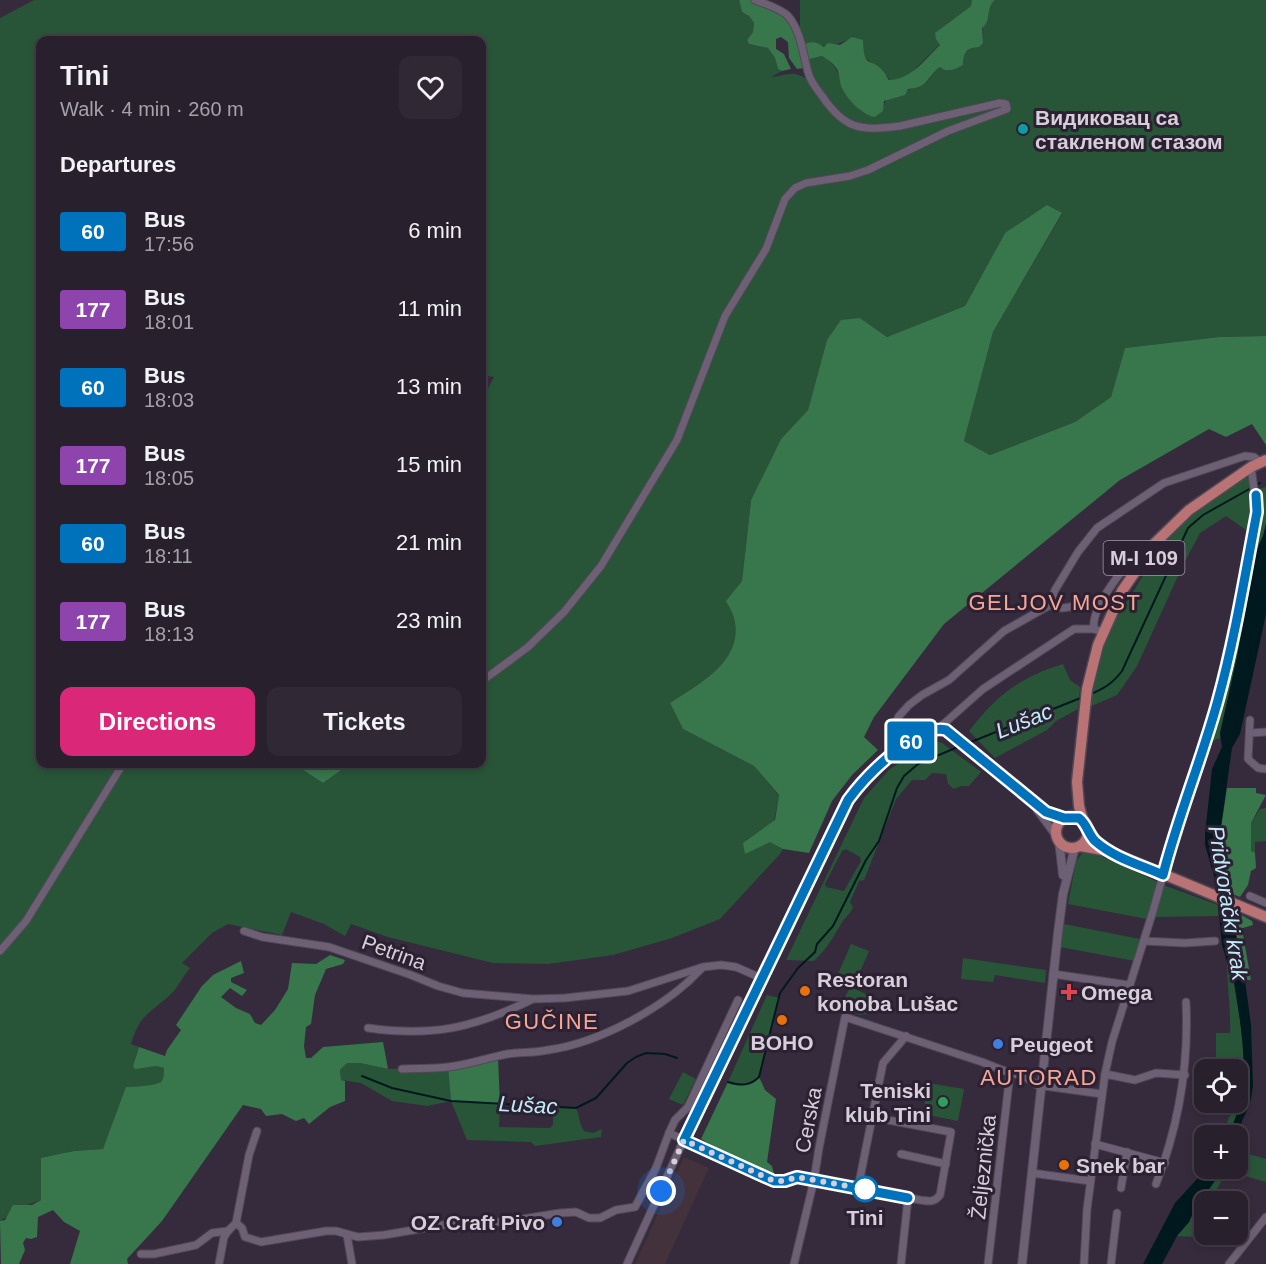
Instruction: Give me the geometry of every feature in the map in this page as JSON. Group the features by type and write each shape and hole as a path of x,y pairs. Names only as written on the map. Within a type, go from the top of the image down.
{"main road":[{"name":"M-I 109","path":"1086,825 1078,804 1077,782 1084,709 1099,630 1127,582 1160,538 1189,510 1259,463"},
{"name":"M-I 109","path":"1058,839 1057,827 1066,817 1077,782"},
{"path":"1066,817 1079,818 1095,840 1108,851"},
{"path":"1077,847 1086,839 1086,825"},
{"path":"1058,839 1066,847 1108,851 1266,917"}],"street":[{"path":"486,678 528,647 564,612 601,566 677,440 725,316 766,249 785,199 795,188 806,183 850,176 868,170 948,131 1007,109 1006,104 1000,103 900,126 884,128 851,125 834,112 812,83 800,38 788,16 755,0"},
{"path":"897,751 889,737 899,716 922,694 949,680 1004,631 1050,605 1055,590 1086,541 1097,528 1164,483 1206,467 1245,456 1254,457 1259,463 1254,481 1257,512 1241,604 1218,701 1174,833 1105,1074 1090,1181 1084,1264"},
{"path":"1099,630 1093,621 1101,601 1139,551 1147,555"},
{"path":"1050,605 1059,608 1089,601 1101,601"},
{"path":"939,728 983,690 1074,629 1099,630"},
{"path":"1250,720 1248,759 1258,768 1266,768"},
{"path":"627,1264 761,978 848,800 862,782 897,751 929,730 939,728 946,730 1030,801 1046,812 1066,817"},
{"path":"1250,733 1266,732"},
{"path":"0,951 26,921 121,768"},
{"path":"1022,1264 1063,894 1063,866 1058,839 1030,801"},
{"path":"1063,894 1077,847"},
{"path":"1250,896 1266,903"},
{"name":"Petrina","path":"244,931 262,937 329,947 463,993 533,999 565,998 628,990 703,967 721,965 736,967 761,978"},
{"path":"1144,941 1185,943 1215,941"},
{"path":"402,1069 448,1067 485,1061 506,1054 549,1050 579,1043 638,1016 676,991 703,967"},
{"path":"1053,974 1130,985"},
{"name":"Petrina","path":"368,1028 418,1032 444,1030 492,1018 533,999"},
{"path":"236,1223 242,1228 245,1237 261,1242 326,1231 336,1231 358,1237 384,1235 461,1222 504,1222 560,1213 576,1212 589,1218 600,1218 616,1210 633,1208 656,1168 675,1120 688,1107 738,1000"},
{"path":"1156,1184 1165,1163 1180,1106 1185,1076 1186,1002"},
{"name":"Cerska","path":"794,1264 814,1180 845,1017 906,1036"},
{"path":"858,1188 883,1063 906,1036 1024,1076 1037,1085 1102,1094"},
{"name":"Željeznička","path":"989,1264 1010,1073"},
{"path":"1105,1074 1134,1080 1156,1073 1185,1076"},
{"path":"669,1133 774,1181 785,1181 797,1177 932,1202 936,1200 940,1195 951,1132 872,1117"},
{"path":"219,1264 228,1231 236,1223 249,1155 257,1131"},
{"path":"1095,1144 1165,1163"},
{"path":"1121,1188 1127,1152"},
{"path":"901,1154 946,1164"},
{"path":"1032,1173 1090,1181"},
{"path":"902,1264 908,1198"},
{"path":"1111,1264 1117,1213"},
{"path":"1229,1264 1266,1217"},
{"path":"141,1254 153,1254 196,1245 212,1233 228,1231"},
{"path":"347,1235 352,1264"}],"shaded area":[{"path":"684,1157 709,1168 665,1264 635,1264"}],"green space":[{"path":"34,0 739,0 742,12 754,23 753,32 747,40 749,44 768,48 775,58 778,69 782,71 771,77 792,74 802,76 822,94 844,122 884,129 1000,104 1006,106 868,169 794,188 766,249 725,315 676,440 600,566 564,611 527,646 486,677 486,390 494,377 486,376 486,36 36,36 36,768 120,768 26,920 0,949 0,18"},
{"path":"739,0 753,0 787,17 798,37 804,68 797,69 789,58 788,42 781,37 776,39 776,49 784,54 791,69 782,71 778,69 775,58 768,48 749,44 747,40 753,32 754,23 742,12"},
{"path":"800,0 972,0 971,6 947,24 940,44 911,73 899,80 890,80 884,72 863,56 863,40 847,40 830,46 819,44 803,46 800,39"},
{"path":"972,0 995,0 990,7 987,22 982,28 983,43 966,52 963,65 949,70 940,67 924,84 908,89 905,95 884,101 883,111 875,117 860,110 847,97 841,86 837,69 830,62 822,56 806,60 803,46 808,43 814,42 824,47 828,43 840,45 852,37 863,40 866,59 879,67 889,80 897,79 918,67 940,45 935,33 971,6"},
{"path":"995,0 1266,0 1266,336 1219,337 1125,348 1111,397 1075,422 990,455 964,441 993,332 1062,214 1005,233 965,306 887,337 860,318 827,340 808,410 781,439 751,500 742,581 727,601 735,623 735,637 731,650 715,671 670,703 683,729 754,766 779,796 770,841 783,849 720,919 672,938 613,955 548,964 493,963 388,937 351,924 345,936 324,924 291,912 282,935 228,924 212,933 182,963 190,968 173,992 138,1025 131,1044 139,1047 133,1066 165,1068 163,1080 108,1137 103,1149 62,1154 41,1200 27,1205 0,1221 0,952 27,921 122,768 300,768 323,783 344,768 486,768 486,679 529,648 602,567 678,441 726,316 767,249 786,200 806,183 851,177 949,132 1006,112 1006,103 900,125 867,127 845,121 811,77 806,60 822,56 836,69 842,87 883,106 887,99 927,82 940,67 949,71 963,65 964,53 983,38 985,17"},
{"path":"1047,205 1062,213 993,332 964,441 990,455 1075,422 1111,397 1125,348 1219,337 1266,336 1266,445 1252,424 1226,437 1209,429 1120,480 944,624 874,717 864,737 878,750 852,775 832,801 809,853 783,849 770,842 745,854 743,843 775,820 779,795 754,766 683,729 670,703 715,671 731,650 735,637 735,623 726,601 742,581 751,500 781,439 808,410 827,340 841,320 860,318 887,337 965,306 1005,233"},
{"path":"1247,477 1255,496 1252,534 1226,516 1200,533 1137,666 1117,695 1089,707 1095,670 1110,629 1165,540 1188,517 1240,479"},
{"path":"1266,487 1266,524 1251,562 1249,593 1220,738 1205,744 1240,614 1258,489"},
{"path":"1063,664 1070,680 1080,687 1078,709 1056,721 1047,730 995,758 969,731 1010,689 1034,675"},
{"path":"934,741 942,743 981,772 969,786 954,789 948,784 946,774 932,773 925,780 912,780 896,799 864,880 859,881 850,902 853,907 827,946 814,961 786,960 864,798 890,769","holes":["846,849 860,857 861,861 844,891 826,887 825,884 842,851"]},
{"path":"300,768 344,768 323,783"},
{"path":"1227,788 1256,788 1256,793 1266,795 1251,823 1251,851 1255,853 1256,868 1251,871 1248,885 1240,897 1230,893 1220,834"},
{"path":"1266,808 1266,841 1255,842 1255,853 1251,852 1251,823 1260,809"},
{"path":"1082,853 1094,853 1156,881 1157,885 1147,919 1068,904 1076,862"},
{"path":"1166,886 1218,905 1218,916 1154,917 1163,887"},
{"path":"1231,909 1252,921 1253,925 1243,928 1251,980 1245,980"},
{"path":"1064,924 1140,939 1135,961 1060,947"},
{"path":"851,944 869,951 853,988 874,998 866,1014 860,1015 844,1009 843,1002 850,987 835,981"},
{"path":"330,955 345,960 343,964 326,969 315,995 311,1024 306,1027 304,1046 306,1058 311,1058 323,1047 383,1042 388,1069 360,1063 347,1063 340,1070 341,1080 345,1081 345,1101 330,1107 309,1124 304,1118 296,1121 282,1114 266,1116 261,1109 243,1105 162,1221 127,1259 128,1264 70,1264 80,1231 64,1222 53,1210 38,1217 37,1237 26,1238 23,1243 25,1250 19,1264 1,1264 0,1221 5,1220 13,1205 32,1205 41,1200 41,1158 74,1151 103,1149 126,1087 154,1084 163,1079 164,1068 156,1066 135,1069 133,1066 139,1047 165,1056 181,1030 176,1025 202,986 213,975 241,961 244,973 231,978 231,982 247,990 242,996 230,988 221,997 236,1008 250,1014 255,1023 261,1025 275,1010 288,989 292,963 316,964"},
{"path":"963,958 1046,970 1045,983 995,975 993,982 961,979"},
{"path":"1227,962 1232,970 1243,1059 1216,1059 1216,1033 1230,1033"},
{"path":"767,995 779,998 759,1077 745,1084 728,1082"},
{"path":"498,1057 500,1105 451,1101 448,1067"},
{"path":"347,1063 360,1063 388,1069 448,1067 451,1101 427,1106 392,1101 361,1083 341,1080 340,1070"},
{"path":"683,1072 696,1079 683,1105 669,1099"},
{"path":"759,1077 765,1090 776,1099 767,1162 772,1166 774,1174 754,1169 701,1139 728,1082 745,1084"},
{"name":"Teniski klub Tini","path":"928,1083 964,1089 958,1121 923,1114"},
{"path":"451,1101 500,1105 499,1127 550,1128 553,1125 553,1108 576,1108 584,1131 593,1133 602,1129 601,1137 535,1146 531,1142 467,1140"},
{"path":"1231,1113 1237,1113 1232,1125 1226,1125"},
{"path":"1248,1154 1266,1159 1266,1182 1248,1177"},
{"path":"1216,1179 1223,1179 1215,1191 1208,1191"},
{"path":"1194,1211 1194,1237 1177,1236 1189,1222"}],"water":[{"name":"Pridvorački krak","path":"1266,524 1266,614 1240,734 1232,748 1220,834 1251,1025 1253,1086 1248,1108 1248,1059 1243,1059 1232,970 1222,945 1216,883 1205,845 1205,834 1212,769 1222,747 1220,733 1249,593 1251,562"},
{"path":"1237,1113 1246,1113 1241,1125 1232,1125"},
{"path":"1197,1179 1216,1179 1208,1191 1194,1191 1194,1211 1162,1264 1143,1264 1175,1203"}],"waterway":[{"name":"Lušac","path":"1091,694 1108,685 1122,671 1188,528 1203,515 1260,483"},
{"name":"Lušac","path":"966,744 1083,697"},
{"name":"Lušac","path":"728,1082 745,1084 759,1077 780,993 798,968 815,952 817,944 833,926 866,860 879,841 897,788 904,776 918,764 960,746"},
{"name":"Lušac","path":"362,1076 392,1088 451,1101 576,1108 596,1098 627,1063 636,1057 646,1053 665,1054 677,1058"}],"bus line":[{"name":"60","path":"908,1198 797,1177 785,1181 774,1181 684,1140 848,800 880,764 929,730 939,728 946,730 1046,812 1064,818 1079,818 1086,825 1091,836 1108,851 1163,875 1174,833 1218,701 1239,614 1257,512 1256,495"}],"place":[{"name":"Видиковац са стакленом стазом","path":"1023,129"},
{"name":"Restoran konoba Lušac","path":"805,991"},
{"name":"Omega","path":"1069,992"},
{"name":"BOHO","path":"782,1020"},
{"name":"Peugeot","path":"998,1044"},
{"name":"Teniski klub Tini","path":"943,1102"},
{"name":"Snek bar","path":"1064,1165"},
{"name":"Tini","path":"865,1189"},
{"name":"OZ Craft Pivo","path":"557,1222"}],"district":[{"name":"GELJOV MOST","path":"1055,602"},
{"name":"GUČINE","path":"552,1021"},
{"name":"AUTORAD","path":"1039,1077"}],"route":[{"path":"661,1191 684,1140 774,1181 785,1181 797,1177 865,1189"}]}
